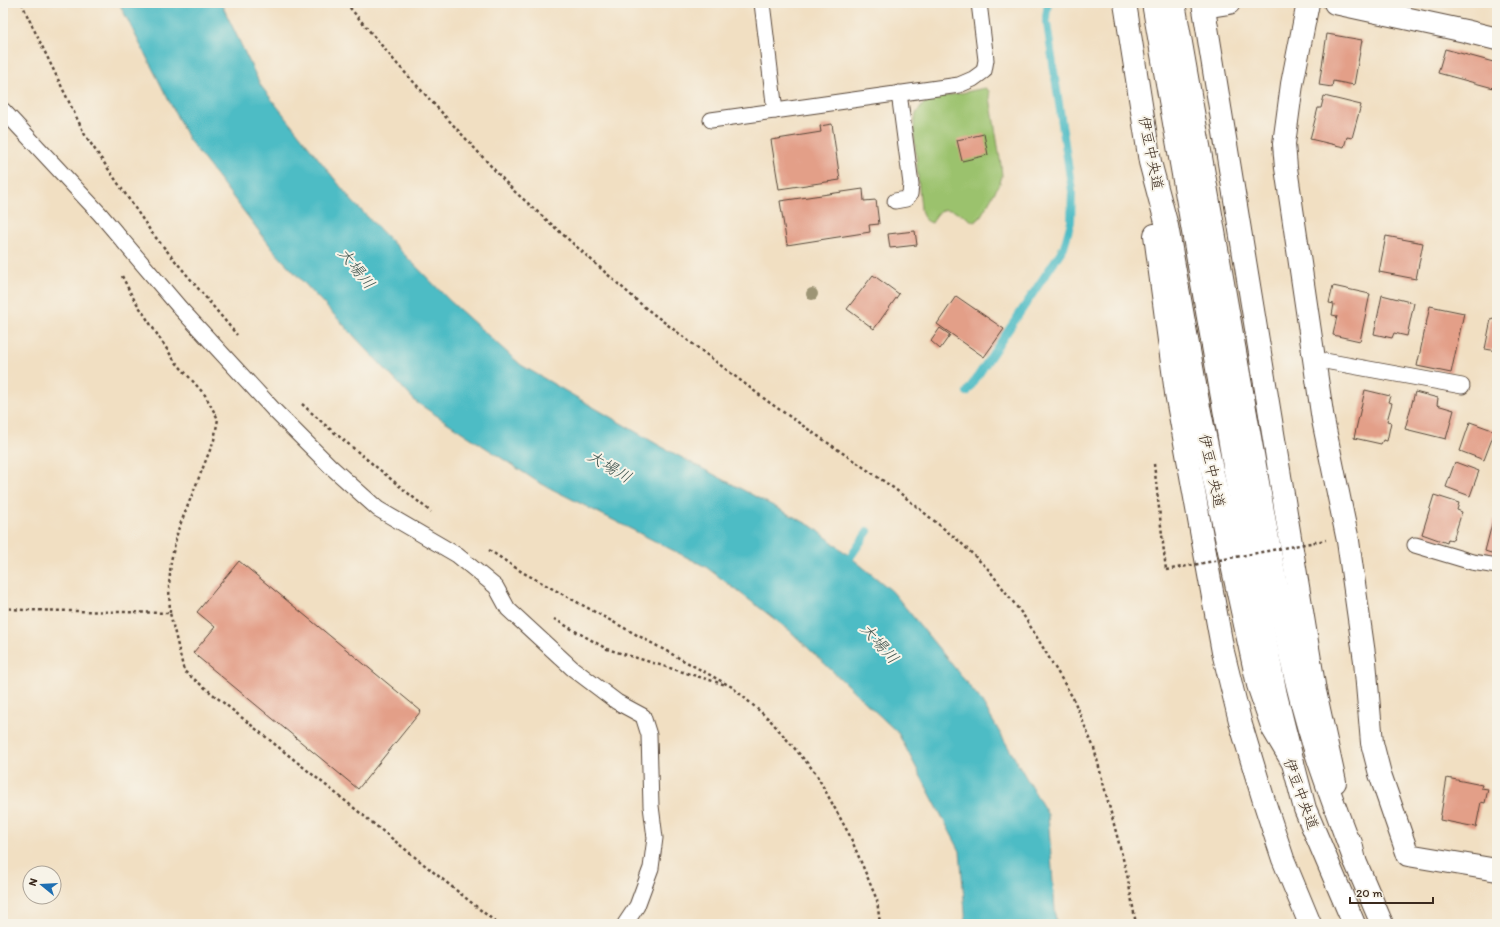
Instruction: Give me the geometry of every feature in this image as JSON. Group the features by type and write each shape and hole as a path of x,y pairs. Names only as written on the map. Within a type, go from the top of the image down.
{"main road":[{"name":"伊豆中央道","path":"1125,3 1150,162 1167,226 1199,407 1258,685 1273,729 1293,763 1305,809 1354,924"},
{"path":"1153,3 1258,603 1276,695 1293,763"},
{"path":"1174,3 1273,572 1289,651 1314,746 1356,861 1382,924"},
{"path":"1229,3 1203,5 1315,691 1330,763 1356,861"},
{"path":"1308,3 1292,84 1284,144 1286,168 1323,420 1348,541 1365,661 1372,743 1380,774 1408,855 1497,870"},
{"path":"1335,3 1497,39"},
{"path":"1150,162 1148,187 1176,393 1223,652 1241,725 1264,801 1283,859 1310,924"}],"lane":[{"path":"762,3 775,111"},
{"path":"711,120 959,85 973,79 984,71 986,60 979,3"},
{"path":"896,201 906,199 910,194 911,184 898,93"},
{"path":"3,110 100,214 180,308 247,381 330,466 378,508 457,555 496,587 508,610 572,668 617,702 643,716 649,735 651,806 655,838 651,868 637,906 624,924"},
{"path":"1314,358 1462,386"},
{"path":"1414,545 1472,562 1497,566"}],"path":[{"path":"22,3 85,135 152,233 242,340"},
{"path":"346,3 398,65 513,190 643,306 770,403 895,489 959,541 989,570 1026,619 1073,698 1094,748 1127,874 1136,924"},
{"path":"121,275 132,296 174,360 205,395 218,419 214,440 178,530 171,561 169,586 170,613 184,671 498,924"},
{"path":"300,402 324,424 424,507 437,516"},
{"path":"1154,464 1166,570 1326,540"},
{"path":"483,546 522,572 732,687 770,720 815,772 850,836 876,900 880,924"},
{"path":"3,608 24,610 170,613"},
{"path":"548,616 607,649 732,687"}],"green space":[{"path":"985,88 989,91 1001,165 1002,176 1000,183 979,219 974,222 949,210 938,213 932,223 927,221 922,214 921,209 914,135 914,122 916,114 924,103 941,97"}],"water":[{"name":"大場川","path":"119,3 221,3 261,86 352,201 450,301 521,365 660,446 815,528 892,591 980,699 1048,815 1056,924 966,924 960,851 898,733 789,630 706,567 538,482 416,402 275,252 189,140"}],"building":[{"path":"1327,34 1362,40 1354,85 1333,81 1332,87 1319,85"},
{"path":"1445,49 1497,63 1497,89 1438,73"},
{"path":"1324,96 1361,105 1352,138 1347,137 1344,147 1310,139 1318,108 1321,108"},
{"path":"832,124 840,180 779,189 771,140 821,132 820,126"},
{"path":"984,134 988,155 962,161 957,140"},
{"path":"863,189 864,201 876,200 879,224 869,225 870,232 787,245 780,201"},
{"path":"915,231 917,245 890,248 888,234"},
{"path":"1386,236 1423,243 1416,279 1379,272"},
{"path":"873,275 899,294 874,329 847,309"},
{"path":"1333,286 1370,294 1360,341 1333,335 1337,316 1332,315 1334,304 1329,303"},
{"path":"1382,295 1414,303 1407,336 1394,333 1392,338 1374,334"},
{"path":"956,296 1004,329 984,357 937,324"},
{"path":"1430,306 1464,313 1451,373 1417,366"},
{"path":"1491,319 1497,320 1497,351 1485,349"},
{"path":"940,328 950,335 940,349 931,341"},
{"path":"1365,390 1390,396 1388,402 1392,403 1387,421 1391,422 1387,441 1383,440 1381,444 1354,438"},
{"path":"1415,392 1438,398 1437,405 1454,410 1446,439 1405,429"},
{"path":"1470,422 1495,431 1484,460 1460,451"},
{"path":"1455,462 1479,471 1470,496 1446,487"},
{"path":"1434,495 1459,503 1457,510 1462,512 1453,540 1448,539 1447,543 1422,534"},
{"path":"1493,520 1497,521 1497,555 1485,551"},
{"path":"239,561 421,711 358,789 193,653 215,627 197,612"},
{"path":"1447,778 1482,785 1481,788 1488,789 1485,803 1481,802 1476,827 1440,820"},
{"path":"1496,909 1497,924 1493,924"}],"waterway":[{"path":"967,392 1064,247 1071,222 1072,191 1046,17 1048,3"},
{"path":"845,565 868,531"}]}
